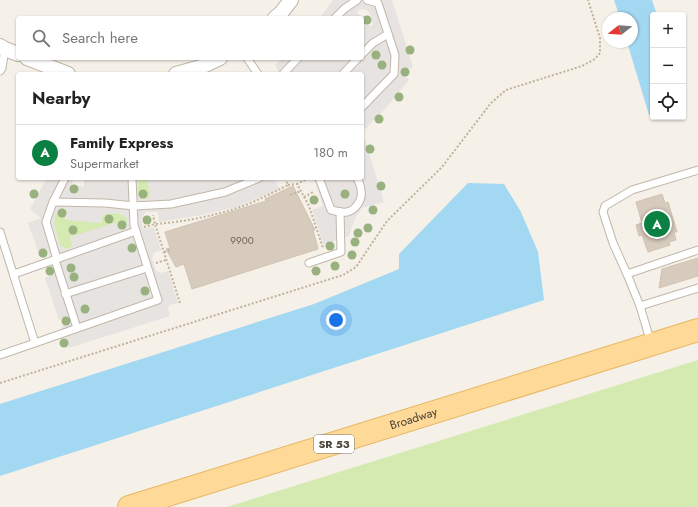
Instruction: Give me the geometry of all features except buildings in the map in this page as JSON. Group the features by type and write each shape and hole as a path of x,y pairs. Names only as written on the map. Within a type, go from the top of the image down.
{"main road":[{"name":"Broadway","path":"129,507 698,330"}],"street":[{"path":"278,16 282,13 291,0"},
{"path":"32,60 63,72"},
{"path":"183,72 201,67 216,60"}],"lane":[{"path":"337,16 357,0"},
{"path":"364,105 394,74 395,54 378,3 367,0"},
{"path":"364,52 373,43 388,34"},
{"path":"0,71 8,50"},
{"path":"248,60 257,72"},
{"path":"285,72 296,60"},
{"path":"344,72 356,60"},
{"path":"651,345 640,306 613,243 603,212 605,206 612,200 632,190 698,170"},
{"path":"64,180 53,202 46,222 65,294 77,328"},
{"path":"0,354 158,300 134,225 132,180"},
{"path":"53,202 105,203 134,206 170,204 225,192 254,180"},
{"path":"320,180 331,210 340,212 348,212 355,207 361,198 361,190 358,180"},
{"path":"309,263 341,252 340,212"},
{"path":"14,274 136,232"},
{"path":"1,236 35,343"},
{"path":"627,274 698,250"},
{"path":"65,294 147,268"},
{"path":"640,306 698,288"}],"path":[{"path":"286,180 288,185"},
{"path":"298,180 301,191 308,206 326,257"},
{"path":"180,303 155,224 202,217 239,207 288,185 305,180"},
{"path":"290,195 301,191"},
{"path":"164,252 171,250"}],"green space":[{"path":"140,180 148,180 150,196 148,199 141,198 138,193 138,182"},
{"path":"62,208 67,211 65,219 102,223 102,217 105,214 120,214 125,216 127,219 126,229 70,237 73,246 66,249 60,245 54,224 55,214"},
{"path":"698,360 698,507 227,507"}],"shaded area":[{"path":"333,0 392,0 413,67 402,72 409,80 385,109 364,130 364,72 278,72 275,65 281,60 364,60 364,23 370,26 373,25 371,16 367,10 360,9 357,11 358,14 362,16 321,16"},
{"path":"364,137 384,202 362,208 355,218 349,236 324,245 312,210 323,206 315,180 364,180"},
{"path":"46,180 74,180 70,191 74,194 78,192 78,186 84,187 84,180 140,180 138,182 138,193 141,198 147,199 150,196 147,180 275,180 280,189 236,207 202,215 159,222 158,212 146,212 141,219 143,229 154,227 161,250 154,253 152,259 156,271 161,273 168,271 178,303 169,305 168,308 170,316 69,348 62,326 71,324 69,316 59,320 45,278 55,274 55,269 47,249 38,251 28,223 41,218 30,209","holes":["62,208 67,211 65,220 102,223 102,217 105,214 120,213 127,219 126,229 122,230 117,222 70,237 73,246 66,249 60,245 54,224 55,214"]}],"water":[{"path":"614,0 652,0 656,12 650,12 650,115 629,48 638,48 638,12 618,12"},
{"path":"468,183 504,184 521,212 538,252 544,300 0,476 0,404 314,304 399,269 399,254"}],"place":[{"name":"Family Express","path":"657,224"}]}
